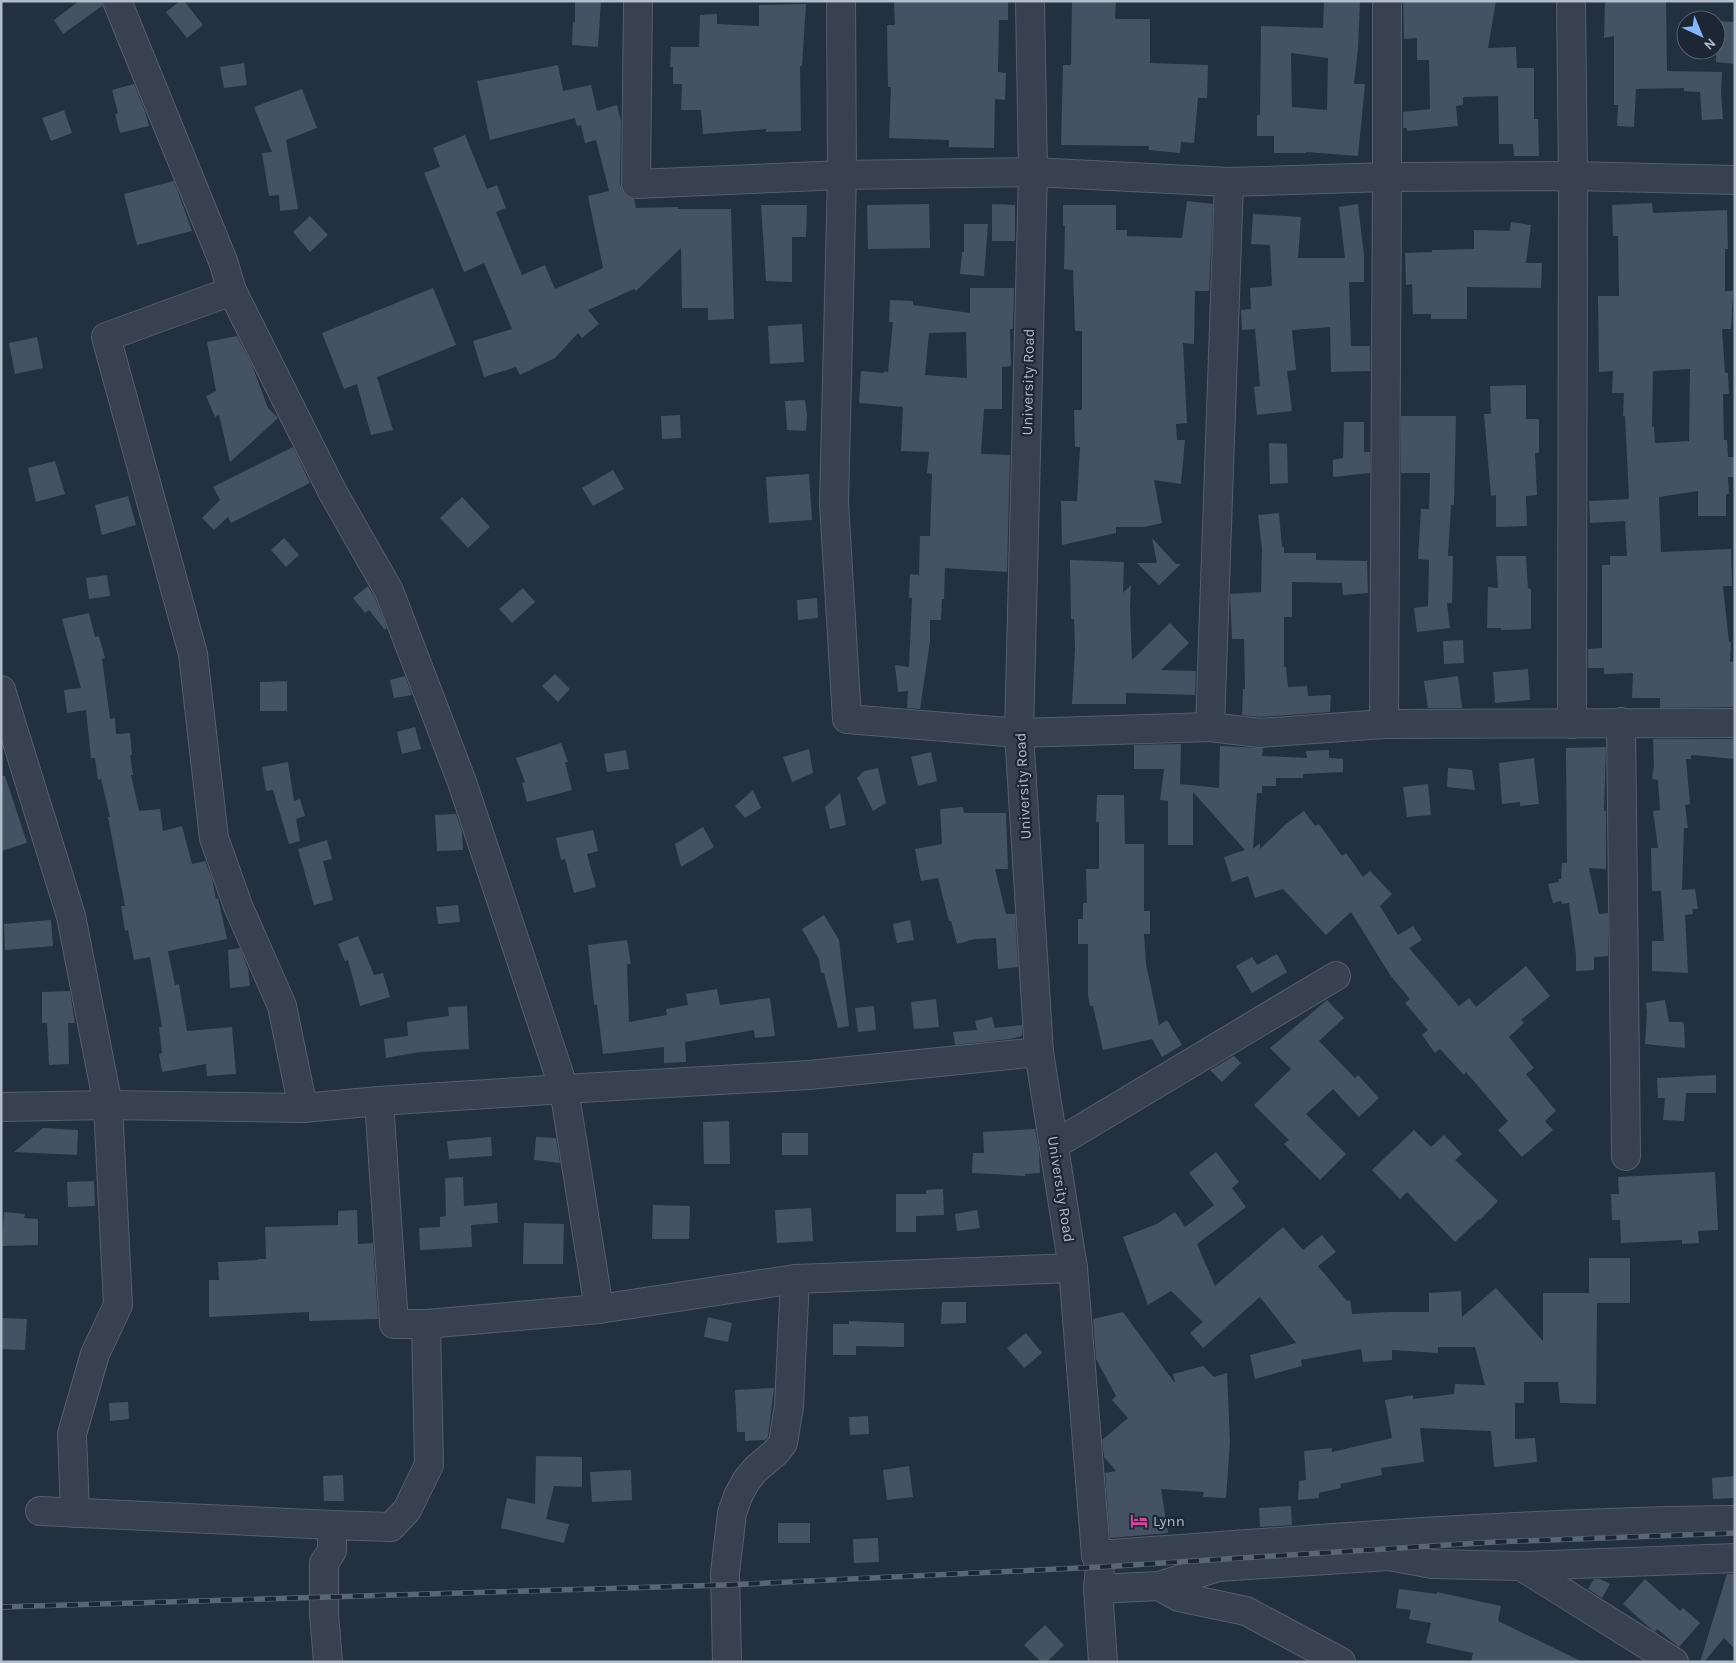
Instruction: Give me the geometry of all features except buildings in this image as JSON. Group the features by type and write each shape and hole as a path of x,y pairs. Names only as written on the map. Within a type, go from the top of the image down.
{"street":[{"path":"117,1 223,262 232,291 332,491 388,591 462,782 564,1089 599,1309"},
{"path":"638,1 636,184 842,175 1033,172 1229,182 1388,177 1573,176 1735,180"},
{"path":"841,1 842,175 834,502 847,719 1019,733 1210,727 1260,733 1384,724 1735,723"},
{"name":"University Road","path":"1030,1 1033,172 1019,733 1039,1052 1073,1268 1098,1570 1103,1662"},
{"path":"1384,724 1388,177 1386,1"},
{"path":"1571,1 1573,176 1572,724"},
{"path":"1210,727 1229,182"},
{"path":"232,291 106,337 193,654 214,838 238,906 282,1006 304,1108"},
{"path":"1,690 71,916 108,1104 118,1304 94,1354 72,1434 75,1513"},
{"path":"1620,722 1626,1156"},
{"path":"1054,1145 1336,976"},
{"path":"1,1107 108,1104 304,1108 564,1089 809,1076 1039,1052"},
{"path":"379,1102 394,1324 426,1324 599,1309 795,1280 1073,1268"},
{"path":"727,1662 725,1574 732,1513 746,1481 783,1443 789,1406 795,1280"},
{"path":"40,1511 391,1527 407,1510 429,1465 426,1324"},
{"path":"1098,1570 1476,1528 1650,1521 1735,1520"},
{"path":"328,1662 324,1614 324,1564 332,1551 332,1525"},
{"path":"1158,1586 1218,1567 1388,1556 1432,1564 1520,1566 1735,1558"},
{"path":"1520,1566 1674,1662"},
{"path":"1098,1570 1158,1586 1179,1597 1246,1611 1341,1662"}],"railway":[{"path":"1,1607 725,1585 1100,1567 1495,1542 1735,1533"}],"place":[{"name":"Lynn","path":"1139,1521"}]}
